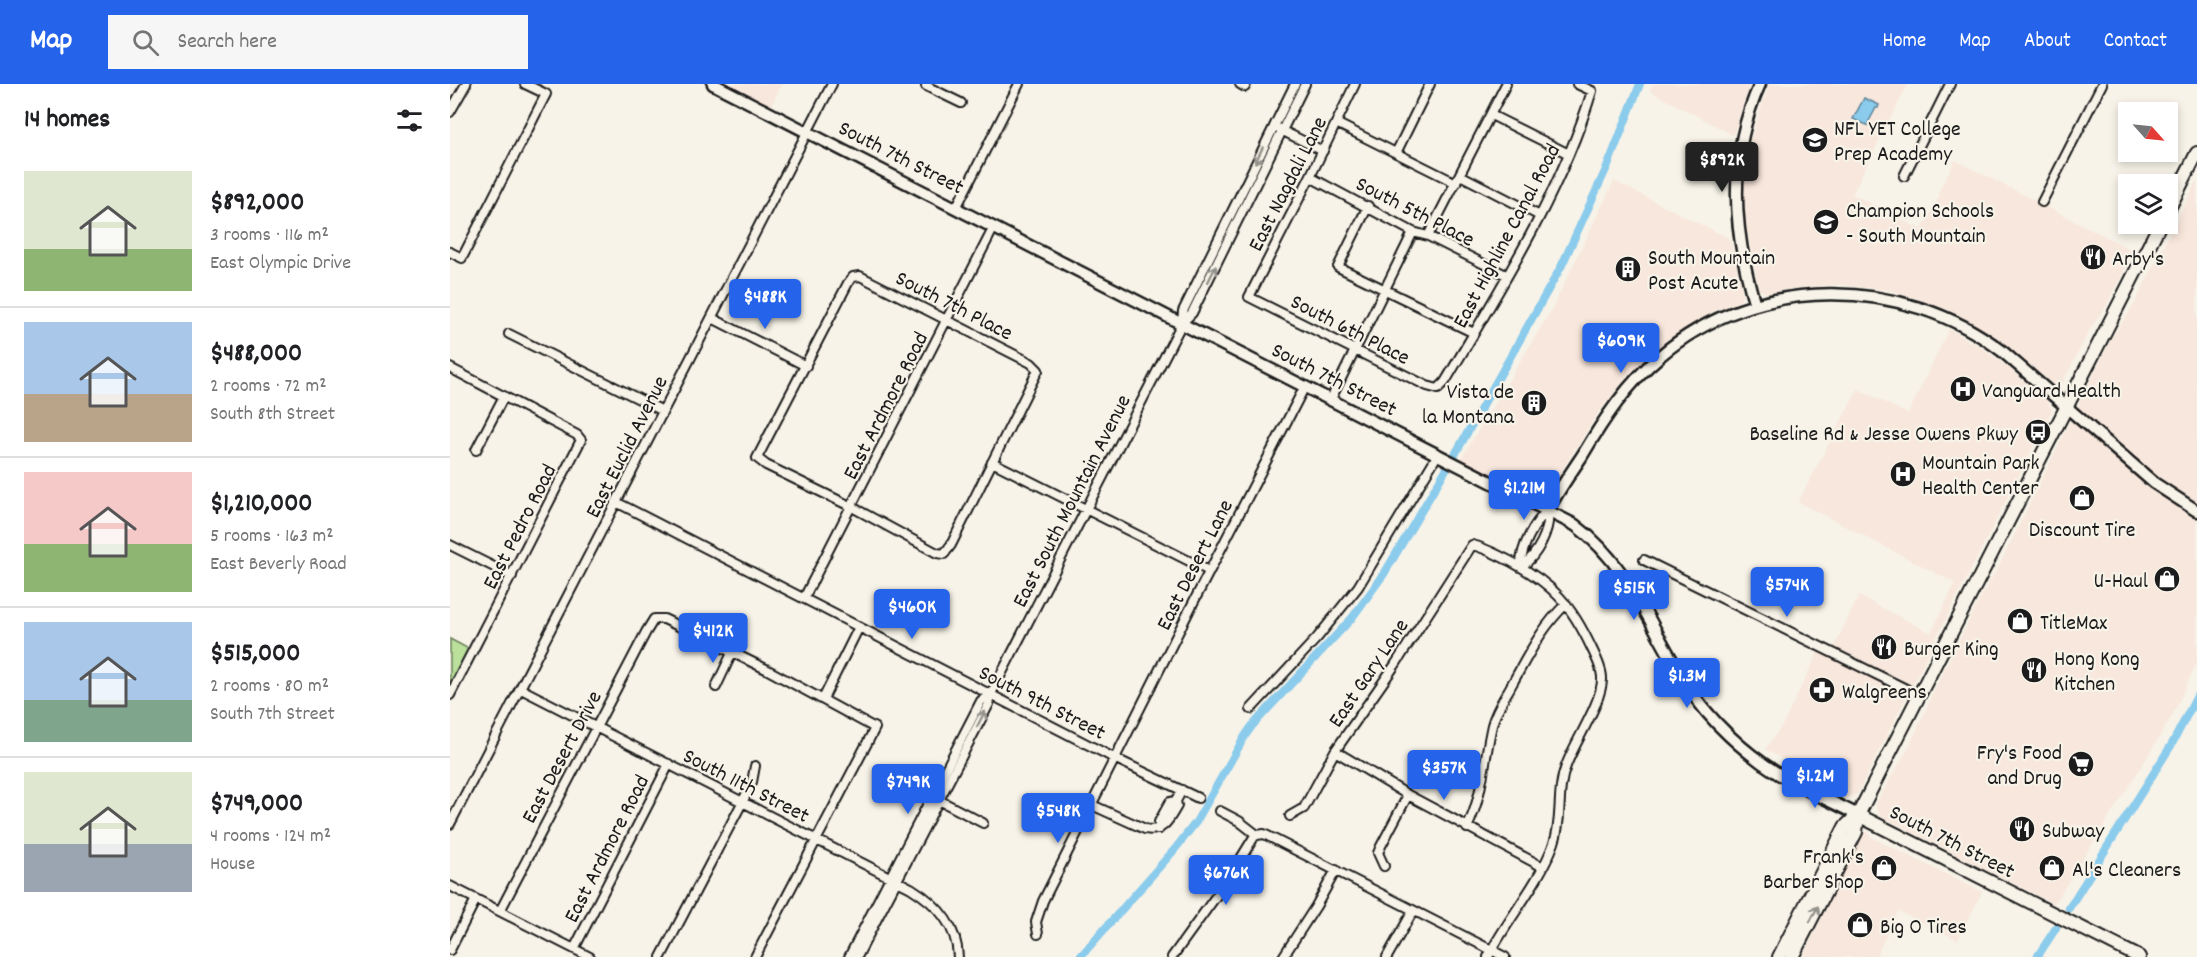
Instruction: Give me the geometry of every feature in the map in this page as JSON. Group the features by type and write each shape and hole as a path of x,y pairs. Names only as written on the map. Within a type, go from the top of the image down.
{"main road":[{"name":"South 7th Street","path":"713,84 1548,510 1588,534 1613,560 1689,688 1729,734 1777,772 2139,957"},
{"path":"1755,305 1740,247 1736,199 1739,151 1747,119 1760,84"},
{"path":"2178,190 2197,153"},
{"path":"1779,957 1791,951 1845,827 1858,815 2155,234"},
{"path":"1548,510 1608,413 1638,376 1672,346 1723,316 1755,305 1793,297 1843,294 1886,299 1924,309 1952,320 1983,338 2066,406 2154,483 2197,511"}],"street":[{"path":"450,112 466,84"},
{"path":"450,252 462,258 546,94 525,84"},
{"name":"East Euclid Avenue","path":"450,824 832,84"},
{"path":"956,208 1018,84"},
{"name":"East South Mountain Avenue","path":"1182,324 1183,311 1295,84"},
{"name":"East South Mountain Avenue","path":"849,957 989,704 991,694 1085,509 1182,324 1192,314 1305,84"},
{"name":"East Nagdali Lane","path":"1249,297 1355,84"},
{"path":"1396,153 1430,84"},
{"path":"1428,236 1506,84"},
{"name":"East Highline Canal Road","path":"1438,389 1445,382 1474,333 1540,216 1569,154 1592,91 1577,84"},
{"path":"1904,176 1950,84"},
{"path":"2043,202 2102,84"},
{"path":"926,85 961,103"},
{"path":"1491,115 1569,154"},
{"path":"1336,123 1456,183"},
{"path":"1274,127 1323,151"},
{"path":"1460,174 1540,216"},
{"name":"South 5th Place","path":"1310,177 1413,231 1428,236 1506,275"},
{"path":"1368,206 1338,267 1474,333"},
{"name":"East Ardmore Road","path":"804,598 994,227"},
{"path":"1331,399 1413,231"},
{"name":"South 7th Place","path":"806,366 853,277 860,276 948,319 1031,363 1038,370 992,462"},
{"name":"South 6th Place","path":"1249,297 1427,386 1438,389"},
{"path":"712,318 806,366 757,458 766,465 852,507 937,553 944,554 951,544 992,462 1209,571"},
{"path":"509,334 663,411"},
{"path":"450,368 504,396 476,450"},
{"name":"East Desert Lane","path":"1038,934 1036,922 1043,901 1305,386"},
{"name":"East Pedro Road","path":"450,695 581,444 579,437 504,396"},
{"path":"1251,709 1317,638 1358,587 1438,454"},
{"name":"South 9th Street","path":"616,502 1114,758 1198,798"},
{"path":"1521,567 1520,556 1540,517 1548,510"},
{"path":"1521,567 1530,561 1550,523 1548,510"},
{"path":"1527,543 1537,548"},
{"path":"450,544 512,576"},
{"name":"East Gary Lane","path":"1290,816 1304,808 1335,751 1395,665 1472,545 1483,547 1521,567"},
{"path":"1644,560 1918,697"},
{"path":"1490,954 1543,867 1556,839 1564,770 1597,700 1603,681 1590,646 1561,597 1544,581 1521,567"},
{"path":"1467,828 1480,793 1495,715 1539,635 1552,617 1566,604"},
{"name":"East Desert Drive","path":"500,911 654,619 664,619 732,653"},
{"path":"823,699 859,627"},
{"path":"716,687 732,653 875,728 755,957"},
{"name":"South 11th Street","path":"521,689 927,897 949,922 955,937 958,957"},
{"path":"1335,751 1467,828 1543,867"},
{"name":"East Ardmore Road","path":"574,949 669,764"},
{"path":"661,957 743,801 752,782 755,766"},
{"path":"1092,805 1152,831 1166,825 1168,814 1177,806 1176,801 1182,790"},
{"path":"1384,866 1378,853 1408,795"},
{"path":"936,799 983,823"},
{"path":"1220,811 1239,821 1257,835"},
{"path":"1172,957 1227,881 1254,837 1264,834 1336,870 1490,954 1505,957"},
{"path":"1283,957 1336,870"},
{"name":"East South Mountain Avenue","path":"857,957 894,879"},
{"path":"450,885 590,957"},
{"path":"450,950 476,899"},
{"path":"1387,957 1413,911"}],"shaded area":[{"path":"729,84 782,84 771,106"},
{"path":"1652,84 1750,84 1733,135 1650,91"},
{"path":"1769,84 1908,84 1852,194 1922,230 1955,160 2134,251 2106,306 2090,329 2060,385 2054,385 1994,335 1951,311 1919,299 1888,290 1840,285 1802,287 1767,293 1759,290 1744,214 1744,190 1751,138"},
{"path":"2197,180 2197,662 2173,714 2054,904 1881,816 1876,803 1906,752 1932,694 2000,564 2112,337 2134,305 2170,234 2178,234 2178,218"},
{"path":"1614,181 1730,239 1743,295 1739,301 1714,311 1672,336 1628,375 1596,416 1548,492 1542,497 1536,497 1461,459 1552,309"},
{"path":"1949,329 1982,348 2009,368 2048,403 2052,410 1857,794 1846,798 1765,749 1782,726 1819,651 1830,655 1859,596 1931,633 1955,583 1798,502 1858,389 1908,414"},
{"path":"1863,832 1868,832 1871,837 1982,892 1958,940 1898,911 1876,957 1803,957"}],"green space":[{"path":"450,639 469,649 450,686"}],"water":[{"path":"1864,98 1879,105 1868,123 1869,126 1853,119"}],"waterway":[{"path":"1453,458 1561,267 1608,165 1640,84"},
{"path":"1080,957 1196,822 1252,726 1352,618 1384,574 1448,466"},
{"path":"2069,908 2172,744 2197,696"},
{"path":"2037,957 2056,928"}],"place":[{"name":"NFL YET College Prep Academy","path":"1815,140"},
{"name":"Champion Schools - South Mountain","path":"1826,222"},
{"name":"Arby's","path":"2093,257"},
{"name":"South Mountain Post Acute","path":"1628,269"},
{"name":"Vanguard Health","path":"1963,389"},
{"name":"Vista de la Montana","path":"1534,403"},
{"name":"Baseline Rd & Jesse Owens Pkwy","path":"2038,432"},
{"name":"Mountain Park Health Center","path":"1903,474"},
{"name":"Discount Tire","path":"2082,498"},
{"name":"U-Haul","path":"2167,579"},
{"name":"TitleMax","path":"2020,621"},
{"name":"Burger King","path":"1884,647"},
{"name":"Hong Kong Kitchen","path":"2034,670"},
{"name":"Walgreens","path":"1822,690"},
{"name":"Fry's Food and Drug","path":"2081,764"},
{"name":"Subway","path":"2022,829"},
{"name":"Frank's Barber Shop","path":"1884,868"},
{"name":"Al's Cleaners","path":"2052,868"},
{"name":"Big O Tires","path":"1860,925"}]}
